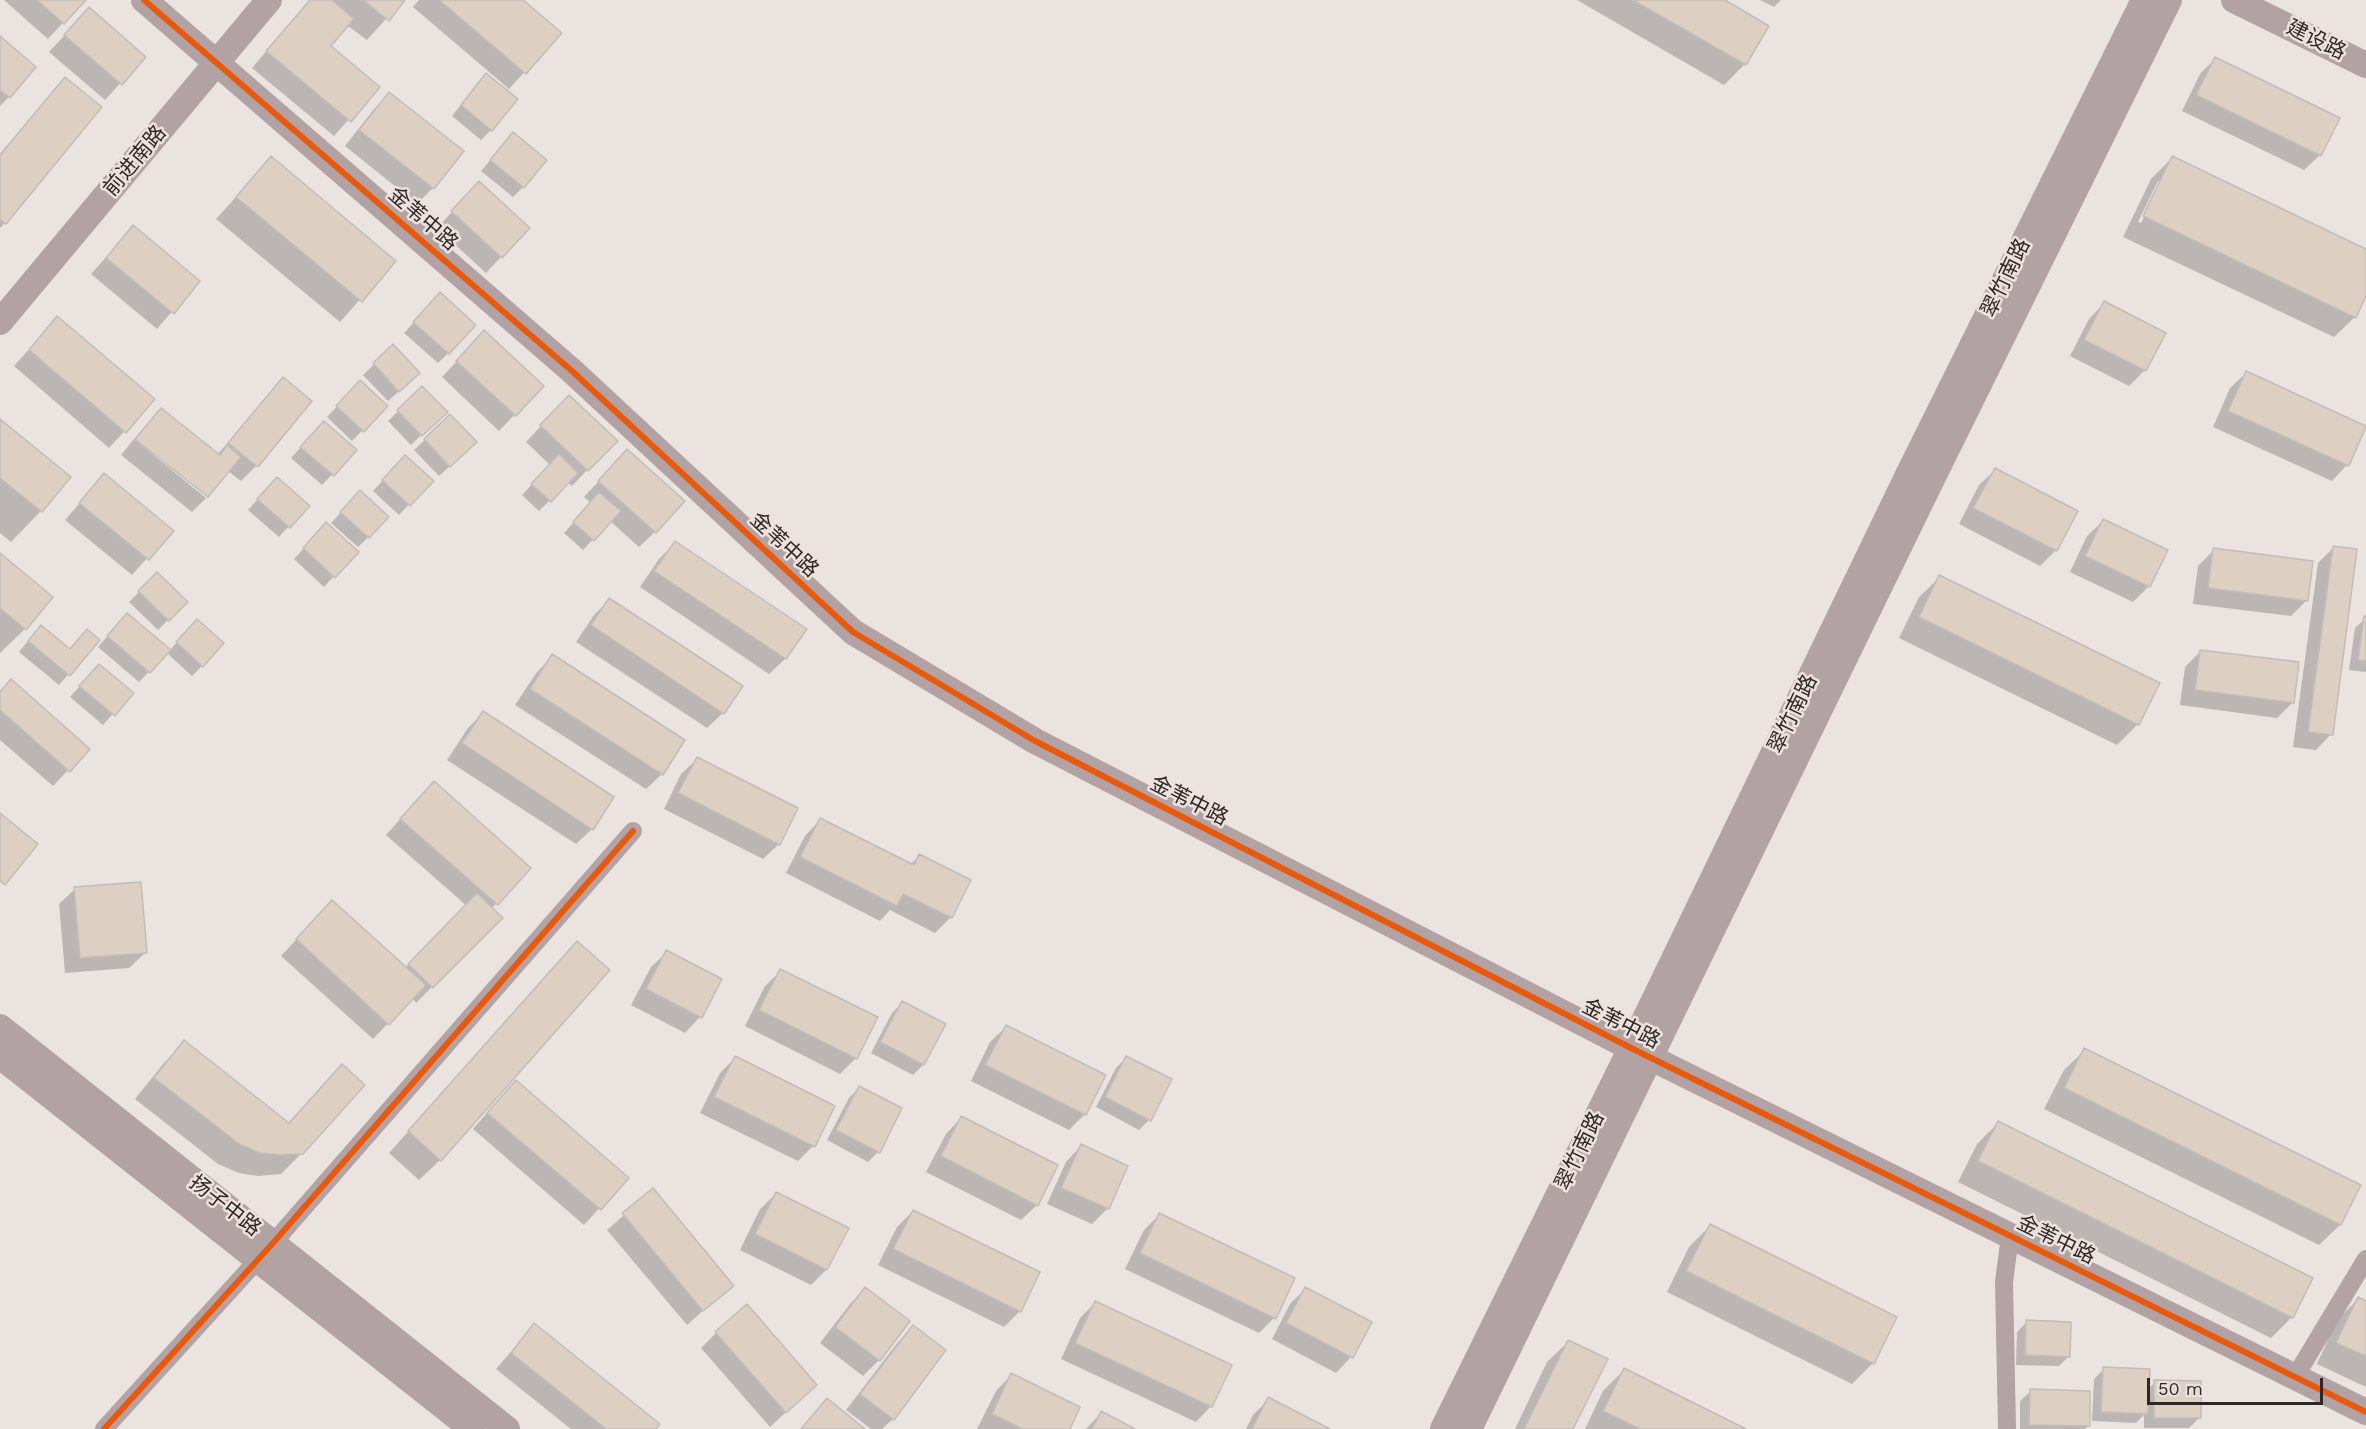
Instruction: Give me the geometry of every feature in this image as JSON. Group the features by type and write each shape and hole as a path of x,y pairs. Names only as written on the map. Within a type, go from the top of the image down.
{"main road":[{"name":"金苇中路","path":"144,0 572,371 854,633 1035,741 1641,1053 2366,1412"},
{"name":"前进南路","path":"0,322 269,0"},
{"name":"翠竹南路","path":"1469,1429 1909,473 2144,0"},
{"name":"翠竹南路","path":"1443,1429 1641,1053 1930,483 2169,0"},
{"name":"建设路","path":"2234,0 2366,65"},
{"name":"扬子中路","path":"0,1027 472,1429"},
{"name":"扬子中路","path":"0,1056 507,1429"}],"street":[{"path":"104,1429 265,1251 633,831"},
{"path":"2007,1429 2004,1282 2010,1236"},
{"path":"2295,1377 2366,1259"}],"building":[{"path":"37,0 86,0 64,24"},
{"path":"310,0 332,0 354,19 331,46 380,87 351,122 266,51"},
{"path":"363,0 405,0 389,21"},
{"path":"439,0 523,0 562,33 526,74"},
{"path":"1633,0 1725,0 1769,26 1746,65"},
{"path":"89,7 146,57 122,85 64,35"},
{"path":"0,36 36,67 10,98 0,90"},
{"path":"2215,57 2340,118 2321,156 2196,95"},
{"path":"486,73 518,99 492,131 461,105"},
{"path":"65,77 102,107 6,224 0,219 0,155"},
{"path":"389,92 464,151 434,189 359,130"},
{"path":"513,132 547,160 524,188 490,160"},
{"path":"271,156 396,261 362,302 236,197"},
{"path":"2172,156 2366,249 2366,296 2356,318 2143,216"},
{"path":"479,181 530,228 502,258 451,211"},
{"path":"133,225 200,281 174,314 106,258"},
{"path":"440,292 476,325 449,354 413,322"},
{"path":"2104,301 2166,333 2146,371 2084,340"},
{"path":"57,316 155,399 126,433 29,350"},
{"path":"484,330 544,386 516,416 456,361"},
{"path":"393,344 420,373 399,392 373,363"},
{"path":"2246,371 2366,426 2349,466 2228,411"},
{"path":"283,377 312,401 258,467 228,443"},
{"path":"360,380 388,406 364,432 336,406"},
{"path":"422,386 448,412 422,436 397,410"},
{"path":"569,395 618,441 588,471 540,425"},
{"path":"161,408 220,455 227,445 241,457 208,497 135,439"},
{"path":"450,414 477,442 450,467 424,439"},
{"path":"0,419 71,477 42,512 0,478"},
{"path":"324,421 357,450 334,476 300,447"},
{"path":"627,449 685,501 656,533 598,481"},
{"path":"559,454 578,473 551,502 531,484"},
{"path":"405,455 434,481 410,506 382,480"},
{"path":"1995,468 2078,511 2057,551 1973,508"},
{"path":"104,473 174,531 149,560 79,503"},
{"path":"277,477 310,506 290,528 257,499"},
{"path":"360,490 389,517 369,538 340,512"},
{"path":"599,492 621,511 594,541 573,522"},
{"path":"2103,519 2168,550 2150,587 2085,556"},
{"path":"326,522 359,552 335,578 303,548"},
{"path":"675,541 807,629 786,659 654,571"},
{"path":"2333,546 2357,549 2333,735 2308,732"},
{"path":"2213,548 2313,561 2308,601 2208,588"},
{"path":"0,553 53,597 26,630 0,608"},
{"path":"157,572 188,602 169,621 138,591"},
{"path":"1939,575 2160,683 2139,725 1919,617"},
{"path":"609,598 743,686 724,714 591,625"},
{"path":"127,613 171,650 150,673 107,636"},
{"path":"2364,616 2366,616 2366,661 2358,660"},
{"path":"197,619 224,643 203,667 176,642"},
{"path":"41,625 70,649 87,629 100,640 70,676 28,641"},
{"path":"2200,650 2299,662 2294,703 2195,690"},
{"path":"552,654 685,740 663,775 530,689"},
{"path":"99,664 134,693 115,716 79,686"},
{"path":"11,679 90,749 70,772 0,710 0,692"},
{"path":"483,711 614,797 593,830 462,743"},
{"path":"697,757 798,808 780,845 678,793"},
{"path":"434,781 531,868 498,905 400,819"},
{"path":"0,813 38,844 5,885 0,881"},
{"path":"820,818 914,865 919,854 971,880 952,918 903,894 897,906 800,857"},
{"path":"141,882 147,953 80,958 74,887"},
{"path":"477,893 503,918 433,988 408,964"},
{"path":"332,900 426,985 389,1025 296,939"},
{"path":"577,941 610,970 441,1161 408,1131"},
{"path":"666,950 722,979 702,1018 646,989"},
{"path":"780,969 878,1017 857,1059 759,1010"},
{"path":"902,1001 946,1024 924,1065 880,1042"},
{"path":"1006,1025 1106,1075 1086,1115 985,1065"},
{"path":"184,1040 289,1123 342,1064 365,1085 303,1154 260,1153 239,1144 154,1078"},
{"path":"2084,1048 2361,1185 2341,1225 2064,1088"},
{"path":"735,1056 835,1106 815,1147 714,1097"},
{"path":"1126,1056 1172,1079 1151,1121 1105,1097"},
{"path":"516,1080 629,1178 601,1210 487,1113"},
{"path":"859,1086 902,1108 880,1153 836,1130"},
{"path":"961,1116 1058,1165 1038,1206 941,1156"},
{"path":"1998,1121 2313,1278 2293,1318 1978,1161"},
{"path":"1081,1144 1128,1166 1109,1209 1061,1188"},
{"path":"653,1188 734,1286 703,1311 622,1213"},
{"path":"776,1192 849,1228 827,1270 755,1234"},
{"path":"913,1210 1040,1272 1021,1312 893,1249"},
{"path":"1159,1213 1295,1278 1276,1319 1140,1253"},
{"path":"1710,1224 1897,1317 1874,1364 1686,1271"},
{"path":"865,1287 910,1321 880,1361 835,1327"},
{"path":"1305,1287 1372,1322 1353,1358 1286,1323"},
{"path":"2358,1297 2366,1301 2366,1356 2336,1343"},
{"path":"1095,1301 1232,1365 1212,1407 1075,1343"},
{"path":"747,1304 817,1385 786,1413 715,1332"},
{"path":"2026,1320 2071,1322 2070,1357 2025,1355"},
{"path":"534,1323 660,1424 656,1429 606,1429 511,1353"},
{"path":"913,1325 946,1350 894,1420 860,1394"},
{"path":"1568,1340 1608,1359 1573,1429 1524,1429"},
{"path":"2103,1367 2150,1369 2148,1414 2101,1412"},
{"path":"1624,1368 1746,1429 1640,1429 1603,1411"},
{"path":"1011,1373 1080,1407 1070,1429 1023,1429 992,1414"},
{"path":"2154,1380 2201,1381 2201,1418 2154,1418"},
{"path":"2030,1389 2090,1391 2090,1426 2029,1425"},
{"path":"1268,1397 1330,1429 1252,1429"},
{"path":"827,1398 865,1429 801,1429"},
{"path":"1101,1411 1135,1429 1092,1429"}],"cycle path":[{"path":"144,0 572,371 853,632 1035,741 1631,1048 2366,1412"},
{"path":"104,1429 273,1243 633,831"}]}
